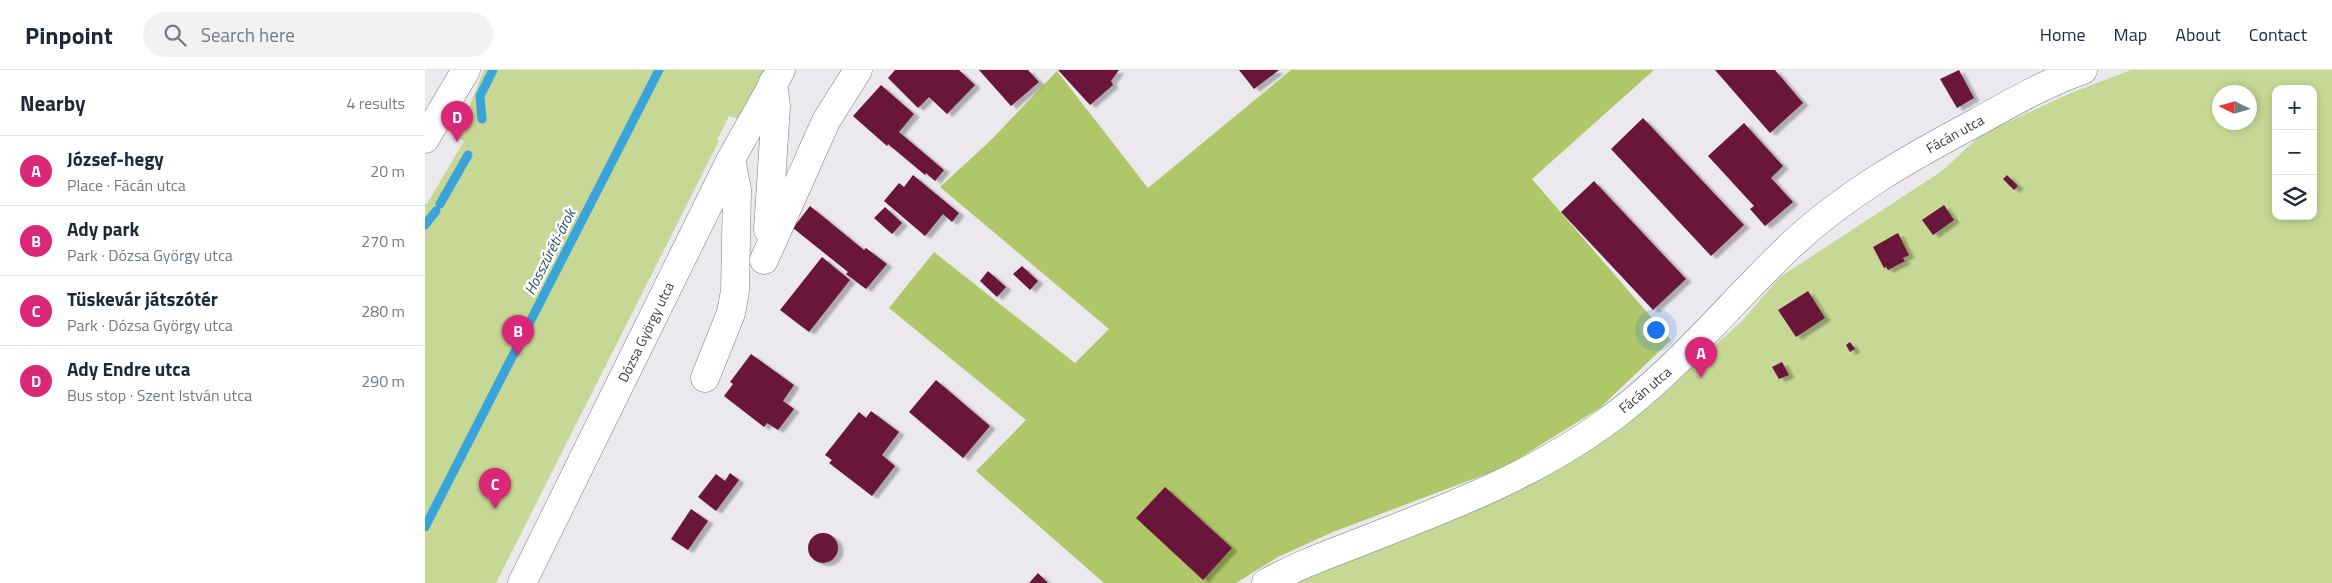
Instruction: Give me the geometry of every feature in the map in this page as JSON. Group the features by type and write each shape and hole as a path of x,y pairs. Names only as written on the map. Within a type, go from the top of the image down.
{"street":[{"path":"425,139 466,70"},
{"path":"764,260 825,121 858,70"},
{"name":"Fácán utca","path":"1266,583 1298,566 1471,499 1527,473 1565,451 1630,405 1664,376 1773,263 1827,214 1874,181 1932,146 2011,104 2083,70"},
{"name":"Dózsa György utca","path":"776,234 768,230 777,76"},
{"name":"Dózsa György utca","path":"522,583 731,159 777,76"},
{"path":"705,378 731,313 735,291 737,190 731,159"}],"green space":[{"path":"484,70 768,70 739,119 729,116 717,140 719,141 496,583 425,583 425,203 427,204 464,141 457,137"},
{"path":"1291,70 1654,70 1532,179 1671,340 1600,408 1505,467 1333,532 1278,557 1236,583 1104,583 976,471 1026,420 889,308 934,252 1075,363 1109,329 940,187 990,141 1057,71 1148,188"},
{"path":"2131,70 2332,70 2332,583 1286,583 1562,466 1624,427 1742,321 1780,277 1942,171 1982,134 2073,92"}],"building":[{"path":"895,70 959,70 975,85 947,114 929,97 918,108 888,78"},
{"path":"979,70 1028,70 1039,82 1011,106"},
{"path":"1058,70 1119,70 1111,81 1113,85 1090,105"},
{"path":"1239,70 1279,70 1254,89"},
{"path":"1715,70 1775,70 1803,103 1770,133"},
{"path":"1959,70 1974,98 1957,108 1940,79"},
{"path":"881,85 914,114 899,132 944,170 935,181 888,144 887,146 853,116"},
{"path":"1643,118 1744,225 1711,256 1611,149"},
{"path":"1744,123 1783,166 1771,178 1793,202 1765,226 1750,209 1754,206 1708,156"},
{"path":"913,175 959,213 952,222 943,214 925,236 884,201 899,183 904,187"},
{"path":"2007,175 2018,186 2014,190 2003,179"},
{"path":"1594,181 1686,279 1653,310 1561,212"},
{"path":"1944,205 1954,220 1933,235 1922,220"},
{"path":"810,206 864,250 866,248 887,264 866,289 846,274 848,272 793,228"},
{"path":"885,207 902,223 892,234 874,218"},
{"path":"1898,233 1909,255 1903,258 1905,261 1888,270 1886,267 1884,268 1873,247"},
{"path":"822,257 850,280 809,332 780,310"},
{"path":"1022,266 1038,281 1030,290 1013,274"},
{"path":"988,271 1006,287 997,297 980,281"},
{"path":"1808,291 1825,318 1796,337 1778,310"},
{"path":"1850,342 1855,349 1850,352 1846,345"},
{"path":"751,354 794,385 783,401 794,409 778,430 767,423 764,427 724,396 733,384 730,382"},
{"path":"1782,362 1789,375 1779,379 1772,367"},
{"path":"936,380 990,426 963,458 909,412"},
{"path":"871,411 899,432 882,455 895,466 872,496 829,463 832,460 825,455 859,412 866,418"},
{"path":"730,473 739,480 716,511 698,497 716,474 725,481"},
{"path":"1165,487 1232,548 1203,580 1136,518"},
{"path":"691,509 708,521 688,550 671,539"},
{"path":"823,533 834,537 838,548 834,559 823,563 812,559 808,548 812,537"},
{"path":"1038,573 1048,583 1029,583"}],"waterway":[{"path":"482,119 480,96 493,70"},
{"name":"Hosszúréti-árok","path":"425,527 659,70"},
{"path":"440,204 468,155"},
{"path":"425,225 436,211"}],"place":[{"name":"Ady Endre utca","path":"457,142"},
{"name":"Ady park","path":"518,356"},
{"name":"József-hegy","path":"1701,378"},
{"name":"Tüskevár játszótér","path":"495,509"}]}
